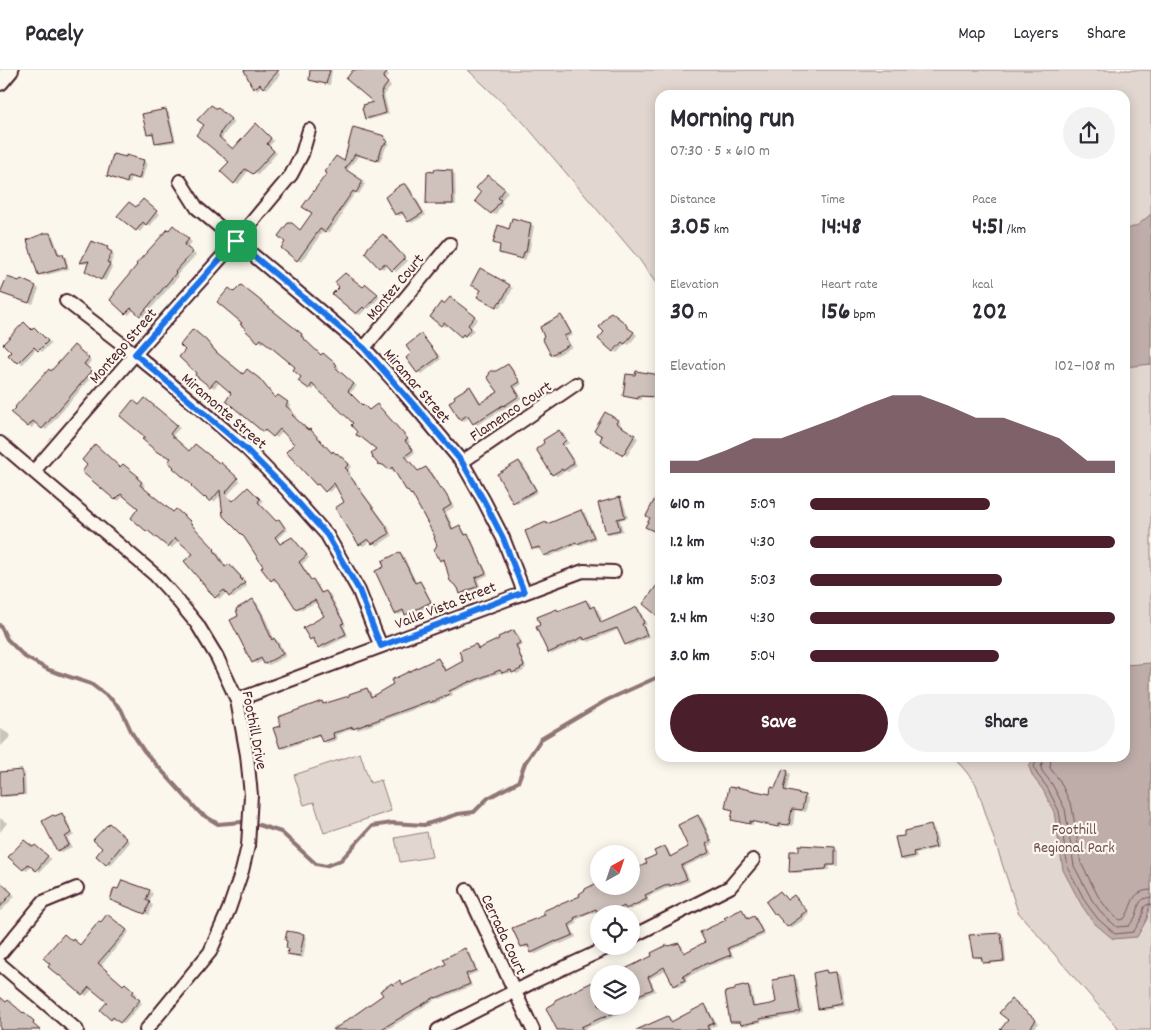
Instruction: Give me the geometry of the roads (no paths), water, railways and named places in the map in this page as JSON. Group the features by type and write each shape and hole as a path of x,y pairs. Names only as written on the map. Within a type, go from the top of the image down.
{"street":[{"path":"0,82 10,70"},
{"name":"Montego Street","path":"34,472 135,354 236,241 291,175 302,154 309,130"},
{"name":"Miramar Street","path":"180,181 197,208 364,348 462,462 503,538 524,592"},
{"name":"Montez Court","path":"364,348 450,244"},
{"name":"Miramonte Street","path":"66,301 135,354 247,450 287,490 327,535 359,590 381,646"},
{"name":"Flamenco Court","path":"462,462 576,384"},
{"name":"Foothill Drive","path":"0,443 155,575 197,624 217,657 237,700 247,755 251,795 248,846 242,871 229,909 210,952 146,1030"},
{"name":"Valle Vista Street","path":"237,700 583,571 614,572"},
{"path":"640,932 730,887 753,860"},
{"path":"0,954 43,902 76,888"},
{"name":"Cerrada Court","path":"467,890 533,1030"},
{"path":"438,1030 592,955"},
{"path":"0,964 76,1030"}],"water":[{"path":"1151,214 1151,364 1130,366 1130,228 1138,225"},
{"path":"1151,663 1151,819 1149,824 1151,828 1151,895 1147,919 1137,937 1113,939 1094,923 1082,906 1063,870 1054,812 1029,767 1031,762 1130,762 1130,665"}],"waterway":[{"path":"0,625 7,639 25,657 49,670 91,684 111,699 121,709 132,733 144,751 200,813 218,824 242,822 281,832 316,864 326,866 341,860 372,826 392,823 424,825 458,814 474,812 488,798 518,782 525,763 541,739 607,700 655,678"}],"park label":[{"name":"Foothill Regional Park","path":"1074,837"}]}
